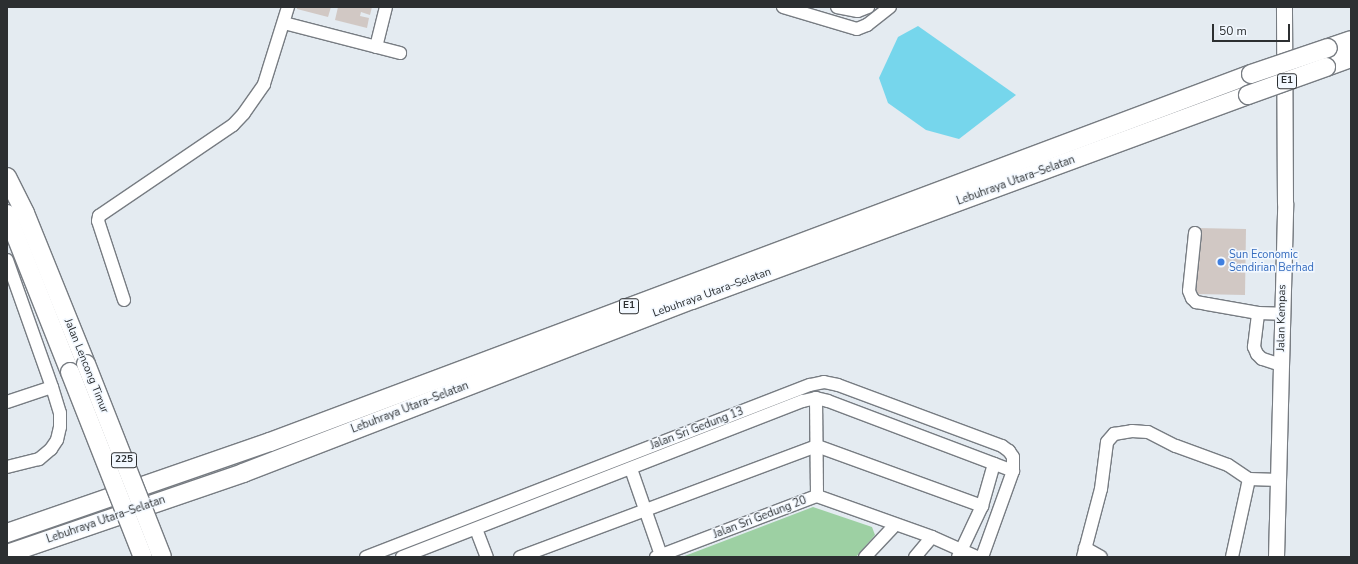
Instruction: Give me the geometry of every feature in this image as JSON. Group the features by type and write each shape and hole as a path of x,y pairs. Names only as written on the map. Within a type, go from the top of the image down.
{"highway":[{"name":"Lebuhraya Utara–Selatan","path":"7,533 263,444 1250,74 1351,40"},
{"name":"Lebuhraya Utara–Selatan","path":"7,554 243,473 692,300 1351,58"},
{"name":"Jalan Lencong Timur","path":"7,177 30,227 143,557"},
{"name":"Jalan Lencong Timur","path":"9,222 78,368 162,557"}],"main road":[{"name":"Jalan Kempas","path":"1276,557 1285,203 1284,7"}],"street":[{"path":"124,300 98,221 99,216 233,125 244,114 264,84 288,7"},
{"path":"376,47 386,7"},
{"path":"783,7 857,29 867,25 890,7"},
{"path":"837,7 858,12 868,7"},
{"path":"284,23 400,53"},
{"path":"1195,233 1189,291 1192,298 1196,302 1258,313 1282,314"},
{"path":"7,260 12,293 52,387 60,413 60,427 57,440 51,449 39,459 7,467"},
{"path":"1258,313 1254,347 1257,354 1262,359 1282,365"},
{"name":"Jalan Sri Gedung 13","path":"366,557 810,384 824,382 838,385 1002,446 1013,457 1013,471"},
{"path":"7,402 52,387"},
{"path":"817,496 816,398 828,401 1013,471 982,557"},
{"name":"Jalan Sri Gedung 13","path":"402,557 803,401 816,398"},
{"path":"1101,557 1084,552 1101,489 1107,442 1114,434 1132,430 1148,432 1176,446 1228,465 1249,479 1279,480"},
{"path":"520,557 817,446 982,506"},
{"path":"960,554 982,506 994,464"},
{"path":"631,469 645,510 658,556"},
{"path":"1232,557 1249,479"},
{"name":"Jalan Sri Gedung 20","path":"658,556 817,496 932,538 960,554 977,557"},
{"path":"865,557 895,525"},
{"path":"476,529 487,557"},
{"path":"915,557 932,538"}],"green space":[{"path":"813,507 872,527 875,535 856,557 682,557"}],"water":[{"path":"918,26 1016,95 959,139 926,130 888,103 879,78 898,37"}],"building":[{"path":"297,7 331,7 328,17 297,9"},
{"path":"338,7 372,7 370,15 361,12 360,16 369,18 367,28 335,20"},
{"name":"Sun Economic Sendirian Berhad","path":"1197,228 1246,229 1245,295 1196,294"}],"place":[{"name":"Sun Economic Sendirian Berhad","path":"1221,262"}]}
